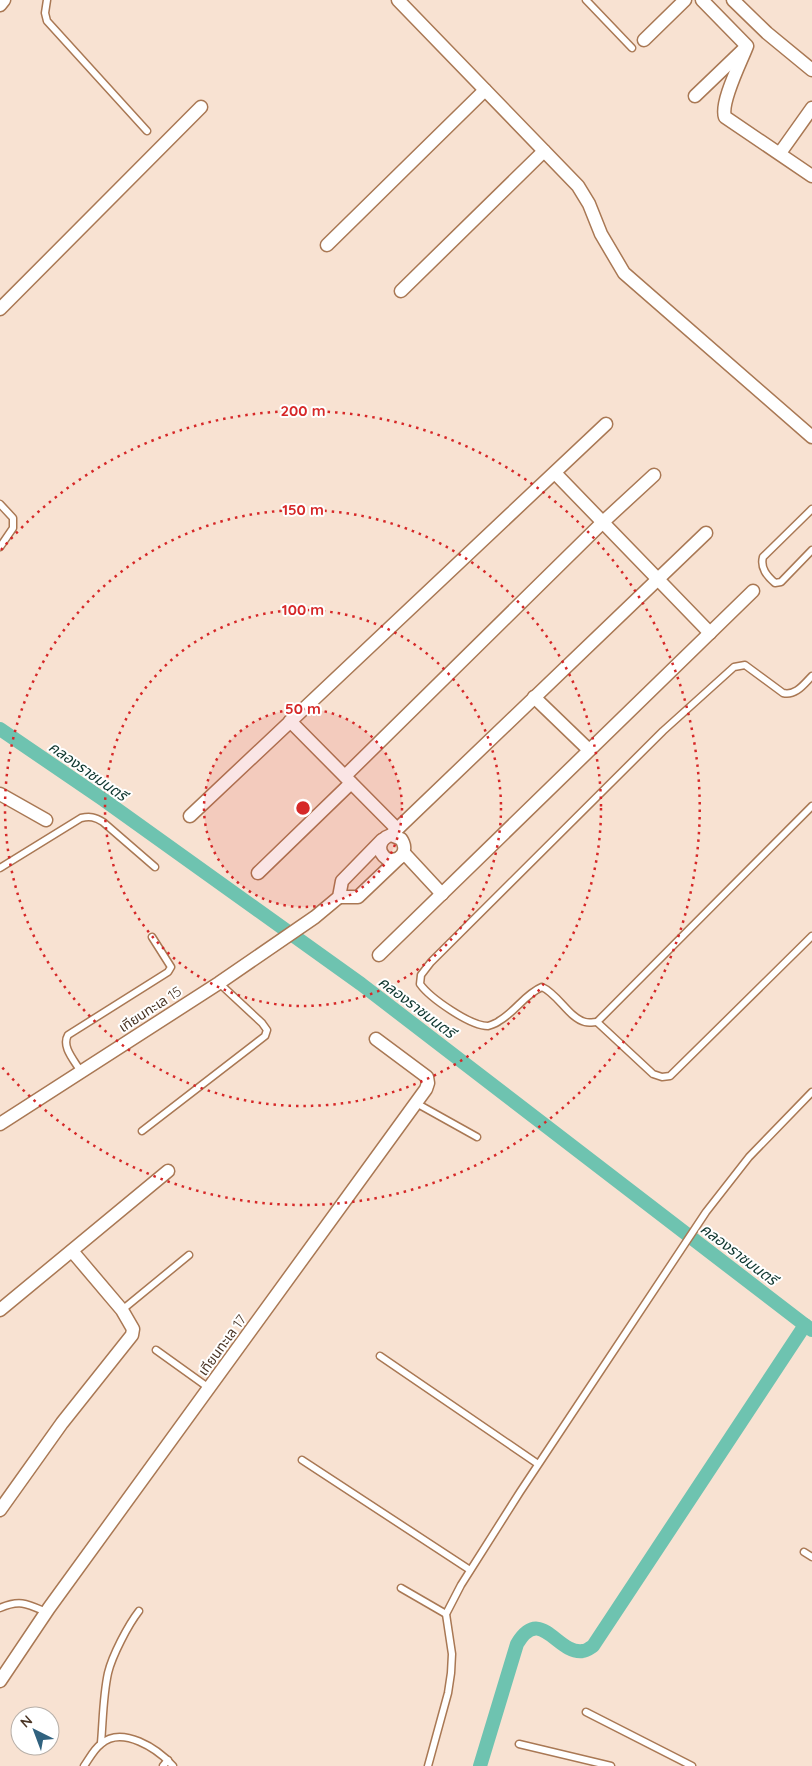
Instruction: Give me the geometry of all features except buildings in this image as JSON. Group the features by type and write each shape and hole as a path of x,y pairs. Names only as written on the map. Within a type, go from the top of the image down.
{"street":[{"path":"0,5 4,0"},
{"path":"398,0 583,194 601,234 624,273 812,437"},
{"path":"644,40 685,0"},
{"path":"702,0 747,46"},
{"path":"732,0 767,33 812,70"},
{"path":"695,96 747,46"},
{"path":"747,46 728,94 724,114 730,121 812,176"},
{"path":"327,245 485,90"},
{"path":"0,309 201,106"},
{"path":"780,153 812,108"},
{"path":"401,291 544,151"},
{"path":"190,816 606,424"},
{"path":"554,473 710,633"},
{"path":"258,874 348,779 603,522 654,475"},
{"path":"290,722 348,779 390,835 398,836 403,842 405,849 402,856 358,897 339,897 342,881 390,835 534,697 706,533"},
{"path":"379,955 753,591"},
{"path":"534,697 589,750"},
{"path":"0,794 46,820"},
{"path":"390,835 380,849 383,856 391,860 402,856"},
{"path":"402,856 442,894"},
{"name":"เทียนทะเล 15","path":"0,1124 220,983 315,917 339,897"},
{"name":"เทียนทะเล 17","path":"0,1681 46,1612 426,1089 427,1077 376,1039"},
{"path":"0,1310 168,1171"},
{"path":"0,1510 62,1423 132,1335 134,1329 122,1310 72,1251"}],"lane":[{"path":"47,0 45,13 47,21 146,131"},
{"path":"586,0 632,48"},
{"path":"0,504 13,518 13,528 0,547"},
{"path":"812,508 763,557 763,568 775,583 780,582 812,550"},
{"path":"812,676 795,692 783,694 745,664 734,666 600,792 432,962 421,974 420,984 432,997 460,1016 488,1026 499,1021 534,990 542,988 549,990 579,1019 586,1023 597,1022 812,806"},
{"path":"0,868 81,818 88,816 95,817 103,822 155,867"},
{"path":"597,1022 653,1074 662,1077 670,1076 812,936"},
{"path":"81,1072 66,1047 65,1041 68,1035 168,972 171,967 152,937"},
{"path":"142,1131 265,1036 267,1030 262,1023 220,983"},
{"path":"428,1766 448,1693 451,1673 452,1654 446,1614 470,1570 538,1464 706,1212 749,1157 812,1092"},
{"path":"416,1103 477,1137"},
{"path":"122,1310 189,1255"},
{"path":"156,1350 209,1388"},
{"path":"380,1356 538,1464"},
{"path":"302,1460 470,1570"},
{"path":"804,1552 812,1557"},
{"path":"401,1588 446,1614"},
{"path":"0,1608 19,1602 46,1612"},
{"path":"101,1744 108,1673 113,1656 132,1620 139,1611"},
{"path":"586,1712 692,1766"},
{"path":"84,1766 101,1744 114,1737 131,1739 156,1749 173,1766"},
{"path":"519,1744 611,1766"},
{"path":"163,1766 168,1760"}],"waterway":[{"name":"คลองราชมนตรี","path":"0,729 104,800 361,984 805,1325"},
{"path":"480,1766 517,1644 526,1633 534,1629 542,1630 574,1650 584,1651 593,1646 805,1325 812,1330"}]}
